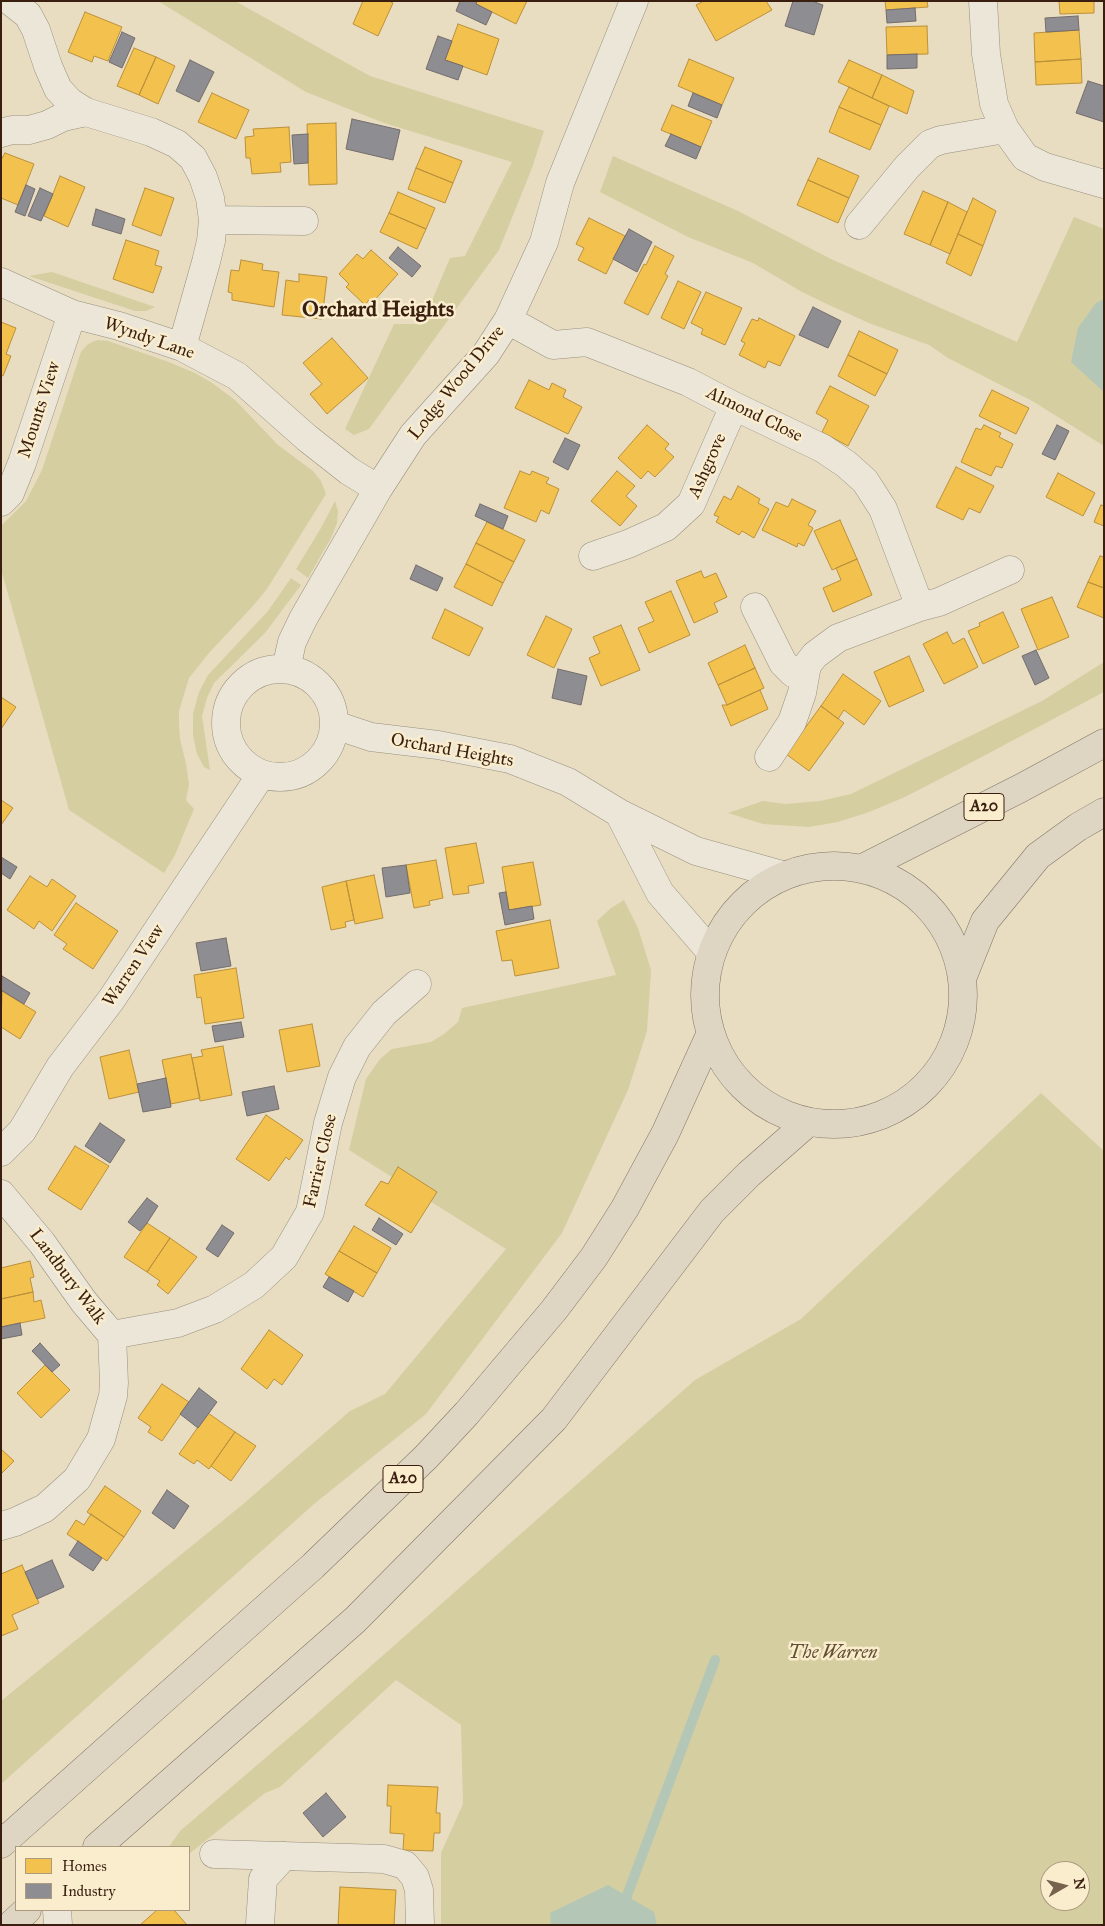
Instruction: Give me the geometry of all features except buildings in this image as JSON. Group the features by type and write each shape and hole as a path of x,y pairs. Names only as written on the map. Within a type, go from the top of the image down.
{"main road":[{"name":"A20","path":"863,868 1022,788 1104,743"},
{"path":"963,976 944,925 912,891 863,868 821,865 782,876 753,893 736,910 711,952 705,1007 710,1035 731,1074 760,1102 805,1125 852,1124 895,1110 941,1070 960,1028 963,976 985,921 1038,856 1078,827 1104,812"},
{"name":"A20","path":"1,1844 314,1566 426,1457 467,1413 554,1310 594,1257 625,1208 665,1134 710,1035"},
{"path":"98,1846 355,1620 554,1419 712,1211 749,1174 805,1125"},
{"path":"11,1925 26,1911"}],"street":[{"path":"10,1 28,15 36,30 58,89 70,102 75,115"},
{"name":"Lodge Wood Drive","path":"286,669 292,642 303,619 378,490 413,435 486,354 508,320 544,242 560,182 634,1"},
{"path":"983,1 986,54 994,104 1005,129 1025,157 1045,167 1104,184"},
{"path":"1,134 12,130 29,130 75,115 151,132 178,144 193,158 203,177 210,198 213,220 208,255 182,347"},
{"path":"859,225 907,167 930,144 941,140 1005,129"},
{"path":"213,220 304,221"},
{"name":"Wyndy Lane","path":"1,282 72,314 119,326 182,347 237,376 307,438 349,471 378,490"},
{"name":"Mounts View","path":"1,502 10,493 20,471 72,314"},
{"name":"Almond Close","path":"508,320 553,344 587,342 688,382 822,448 846,464 864,481 883,509 920,607"},
{"name":"Ashgrove","path":"593,556 628,544 666,527 691,504 734,406"},
{"path":"770,756 792,722 802,693 807,665 815,655 838,638 920,607 939,602 1010,570"},
{"path":"755,607 783,663 793,673 805,675"},
{"path":"286,669 304,674 322,689 331,705 335,724 327,751 310,769 287,778 261,775 239,760 225,732 230,701 241,684 262,671 286,669"},
{"name":"Orchard Heights","path":"335,724 371,737 438,745 510,759 568,782 618,813 696,851 782,876"},
{"name":"Warren View","path":"1,1152 22,1131 60,1068 111,1000 261,775"},
{"path":"618,813 660,893 711,952"},
{"name":"Farrier Close","path":"112,1334 178,1324 215,1308 254,1285 284,1257 310,1212 328,1123 342,1077 357,1047 384,1013 417,984"},
{"name":"Landbury Walk","path":"1,1194 42,1243 84,1302 112,1334 114,1383 113,1396 101,1439 77,1479 45,1508 15,1522 1,1526"},
{"path":"214,1854 384,1859 405,1865 415,1877 419,1890 420,1925"},
{"path":"260,1924 262,1879 284,1856"},
{"path":"57,1911 58,1925"}],"green space":[{"path":"158,1 235,1 370,76 544,131 532,168 499,250 369,429 354,435 345,429 394,324 422,324 450,258 465,256 512,162 384,123 306,92"},
{"path":"613,156 738,211 831,259 1017,342 1074,217 1104,229 1104,446 1034,402 948,358 929,345 869,323 829,305 802,292 753,263 688,237 600,192"},
{"path":"52,272 155,307 146,311 135,311 29,276"},
{"path":"97,340 108,341 166,361 195,373 212,383 235,400 278,445 313,471 321,481 326,494 267,589 189,678 179,711 179,724 189,784 186,800 194,809 175,855 164,873 69,810 1,569 1,526 26,501 42,470 81,352 88,344"},
{"path":"335,501 338,511 337,523 331,538 308,578 296,569"},
{"path":"291,578 301,585 265,633 214,683 207,698 202,716 210,770 204,767 197,754 193,736 193,714 199,692 208,675 268,611"},
{"path":"1104,662 1104,692 905,797 869,812 838,822 809,827 763,824 728,813 763,801 785,804 820,801 851,794 1042,701"},
{"path":"624,900 638,928 651,970 647,1031 628,1090 562,1233 426,1414 314,1504 1,1784 1,1701 242,1505 350,1411 385,1394 506,1249 349,1150 366,1079 380,1059 392,1049 431,1042 444,1034 458,1022 462,1008 616,975 597,921 611,908"},
{"name":"The Warren","path":"1041,1093 1104,1151 1104,1925 441,1925 441,1853 463,1804 461,1725 396,1680 280,1787 265,1793 190,1853 190,1846 170,1846 180,1831 312,1718 695,1380 801,1319"}],"shaded area":[{"path":"1104,299 1104,392 1071,362 1078,328 1096,303"},
{"path":"608,1885 654,1912 657,1925 551,1925 550,1913"}],"waterway":[{"path":"616,1925 715,1660"}],"district":[{"name":"Orchard Heights","path":"378,311"}]}
